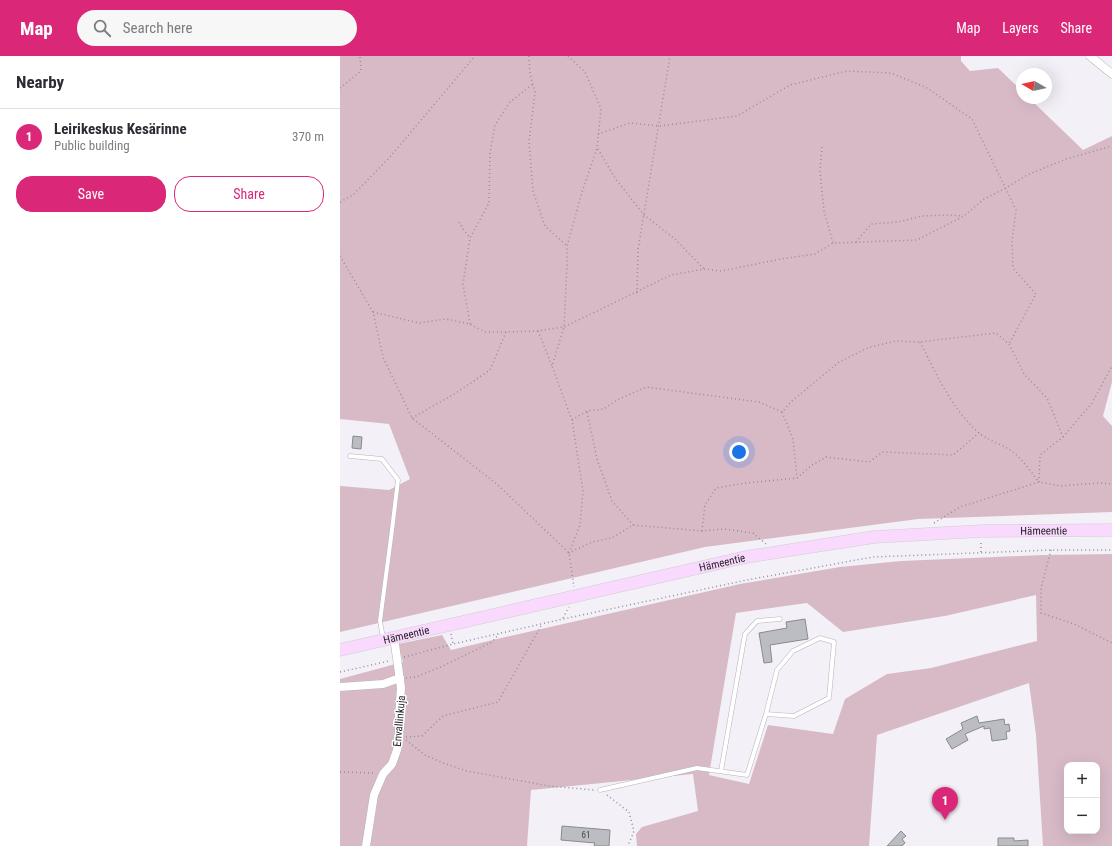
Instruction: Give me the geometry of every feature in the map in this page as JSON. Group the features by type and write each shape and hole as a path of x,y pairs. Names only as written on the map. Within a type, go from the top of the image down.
{"main road":[{"name":"Hämeentie","path":"340,650 575,595 753,556 874,537 982,531 1112,530"}],"street":[{"path":"1090,56 1112,74"},
{"name":"Envallinkuja","path":"366,846 374,795 383,774 392,764 397,750 399,735 400,678 397,659 389,639"},
{"path":"340,688 383,684 400,678"}],"lane":[{"path":"350,456 382,459 398,480 380,621 389,639"},
{"path":"721,771 745,634 757,621 780,619"},
{"path":"600,790 697,768 746,775 766,714 777,670 793,651 820,638 834,642 829,698 794,716 766,714"}],"path":[{"path":"340,88 361,71 360,56"},
{"path":"340,202 353,195 390,157 475,56"},
{"path":"529,56 530,74 535,92 529,142 533,192 545,226 567,246"},
{"path":"552,366 564,327 567,246 582,192 597,148 601,109 585,72 568,56"},
{"path":"637,292 638,250 660,126 670,56"},
{"path":"598,134 630,123 660,126 737,116 790,85 847,71 891,73 927,88 972,119 1016,210 1012,240 1013,268 1036,294 1009,344"},
{"path":"470,324 463,284 470,238 489,203 490,153 495,125 510,102 533,84"},
{"path":"373,312 419,323 446,319 470,324 485,332 506,332 564,327 671,275 704,269 721,272 753,264 815,254 833,243 917,240 964,216 984,199 1027,175 1066,159 1112,146"},
{"path":"822,147 820,171 824,211 833,243"},
{"path":"597,148 615,178 644,215 675,239 704,269"},
{"path":"856,242 870,224 898,222 922,216 964,216"},
{"path":"459,222 470,238"},
{"path":"340,256 373,312 383,357 412,418 498,485 569,553"},
{"path":"537,330 572,420 583,491 580,525 569,553 575,595"},
{"path":"412,418 456,393 490,370 506,332"},
{"path":"782,412 792,401 840,362 870,347 896,341 919,342 996,333 1009,344 1024,374 1047,398 1064,437"},
{"path":"919,342 957,408 979,433 1013,452 1039,482"},
{"path":"1039,482 1040,455 1064,437 1092,403 1112,366"},
{"path":"572,420 586,411 604,409 617,400 646,387 759,402 782,412 793,439 797,478"},
{"path":"586,411 597,459 612,501 633,525"},
{"path":"702,531 705,505 716,488 746,482 797,478 812,465 826,457 869,462 883,452 953,455 979,433"},
{"path":"931,525 960,507 1039,482 1061,486 1098,483 1112,484"},
{"path":"569,553 592,542 612,538 633,525 702,531 724,529 753,534 768,545"},
{"path":"981,552 982,531"},
{"path":"1051,550 1042,588 1041,613 1074,624 1112,643"},
{"path":"340,672 542,624 747,580 873,557 981,552 1112,550"},
{"path":"542,624 498,702 443,716 422,736 402,737 425,755 443,764 467,771 549,786 600,790 629,812 634,831 628,846"},
{"path":"451,631 453,644"},
{"path":"400,678 416,677 443,666 492,642 499,634"},
{"path":"340,772 383,774"}],"shaded area":[{"path":"340,56 961,56 961,61 970,71 998,68 1016,85 1016,104 1035,104 1083,150 1112,136 1112,382 1103,416 1112,426 1112,512 918,519 705,547 340,632 340,486 389,490 410,479 389,424 340,419"},
{"path":"1112,554 1112,846 1043,846 1036,735 1029,683 877,735 869,846 637,846 636,834 642,827 698,811 693,774 531,790 527,846 340,846 340,679 403,662 398,644 442,635 451,650 740,584 840,567 901,561 1043,555","holes":["1036,595 1037,641 931,668 887,674 845,699 833,734 768,725 749,784 709,775 736,613 807,603 843,632 945,616"]}],"building":[{"path":"353,436 362,437 361,449 352,448"},
{"path":"805,619 808,639 770,645 772,662 764,663 759,633 787,628 786,622"},
{"path":"977,716 979,723 1004,719 1005,725 1009,724 1010,731 1006,732 1007,739 992,741 990,728 984,729 984,726 965,734 968,740 952,749 946,739 963,729 961,723"},
{"path":"562,826 610,830 609,846 594,846 595,843 561,840"},
{"path":"901,831 906,836 902,839 905,843 902,846 887,846"},
{"path":"998,838 1014,838 1014,841 1028,840 1028,846 998,846"}],"place":[{"name":"Leirikeskus Kesärinne","path":"945,820"}]}
